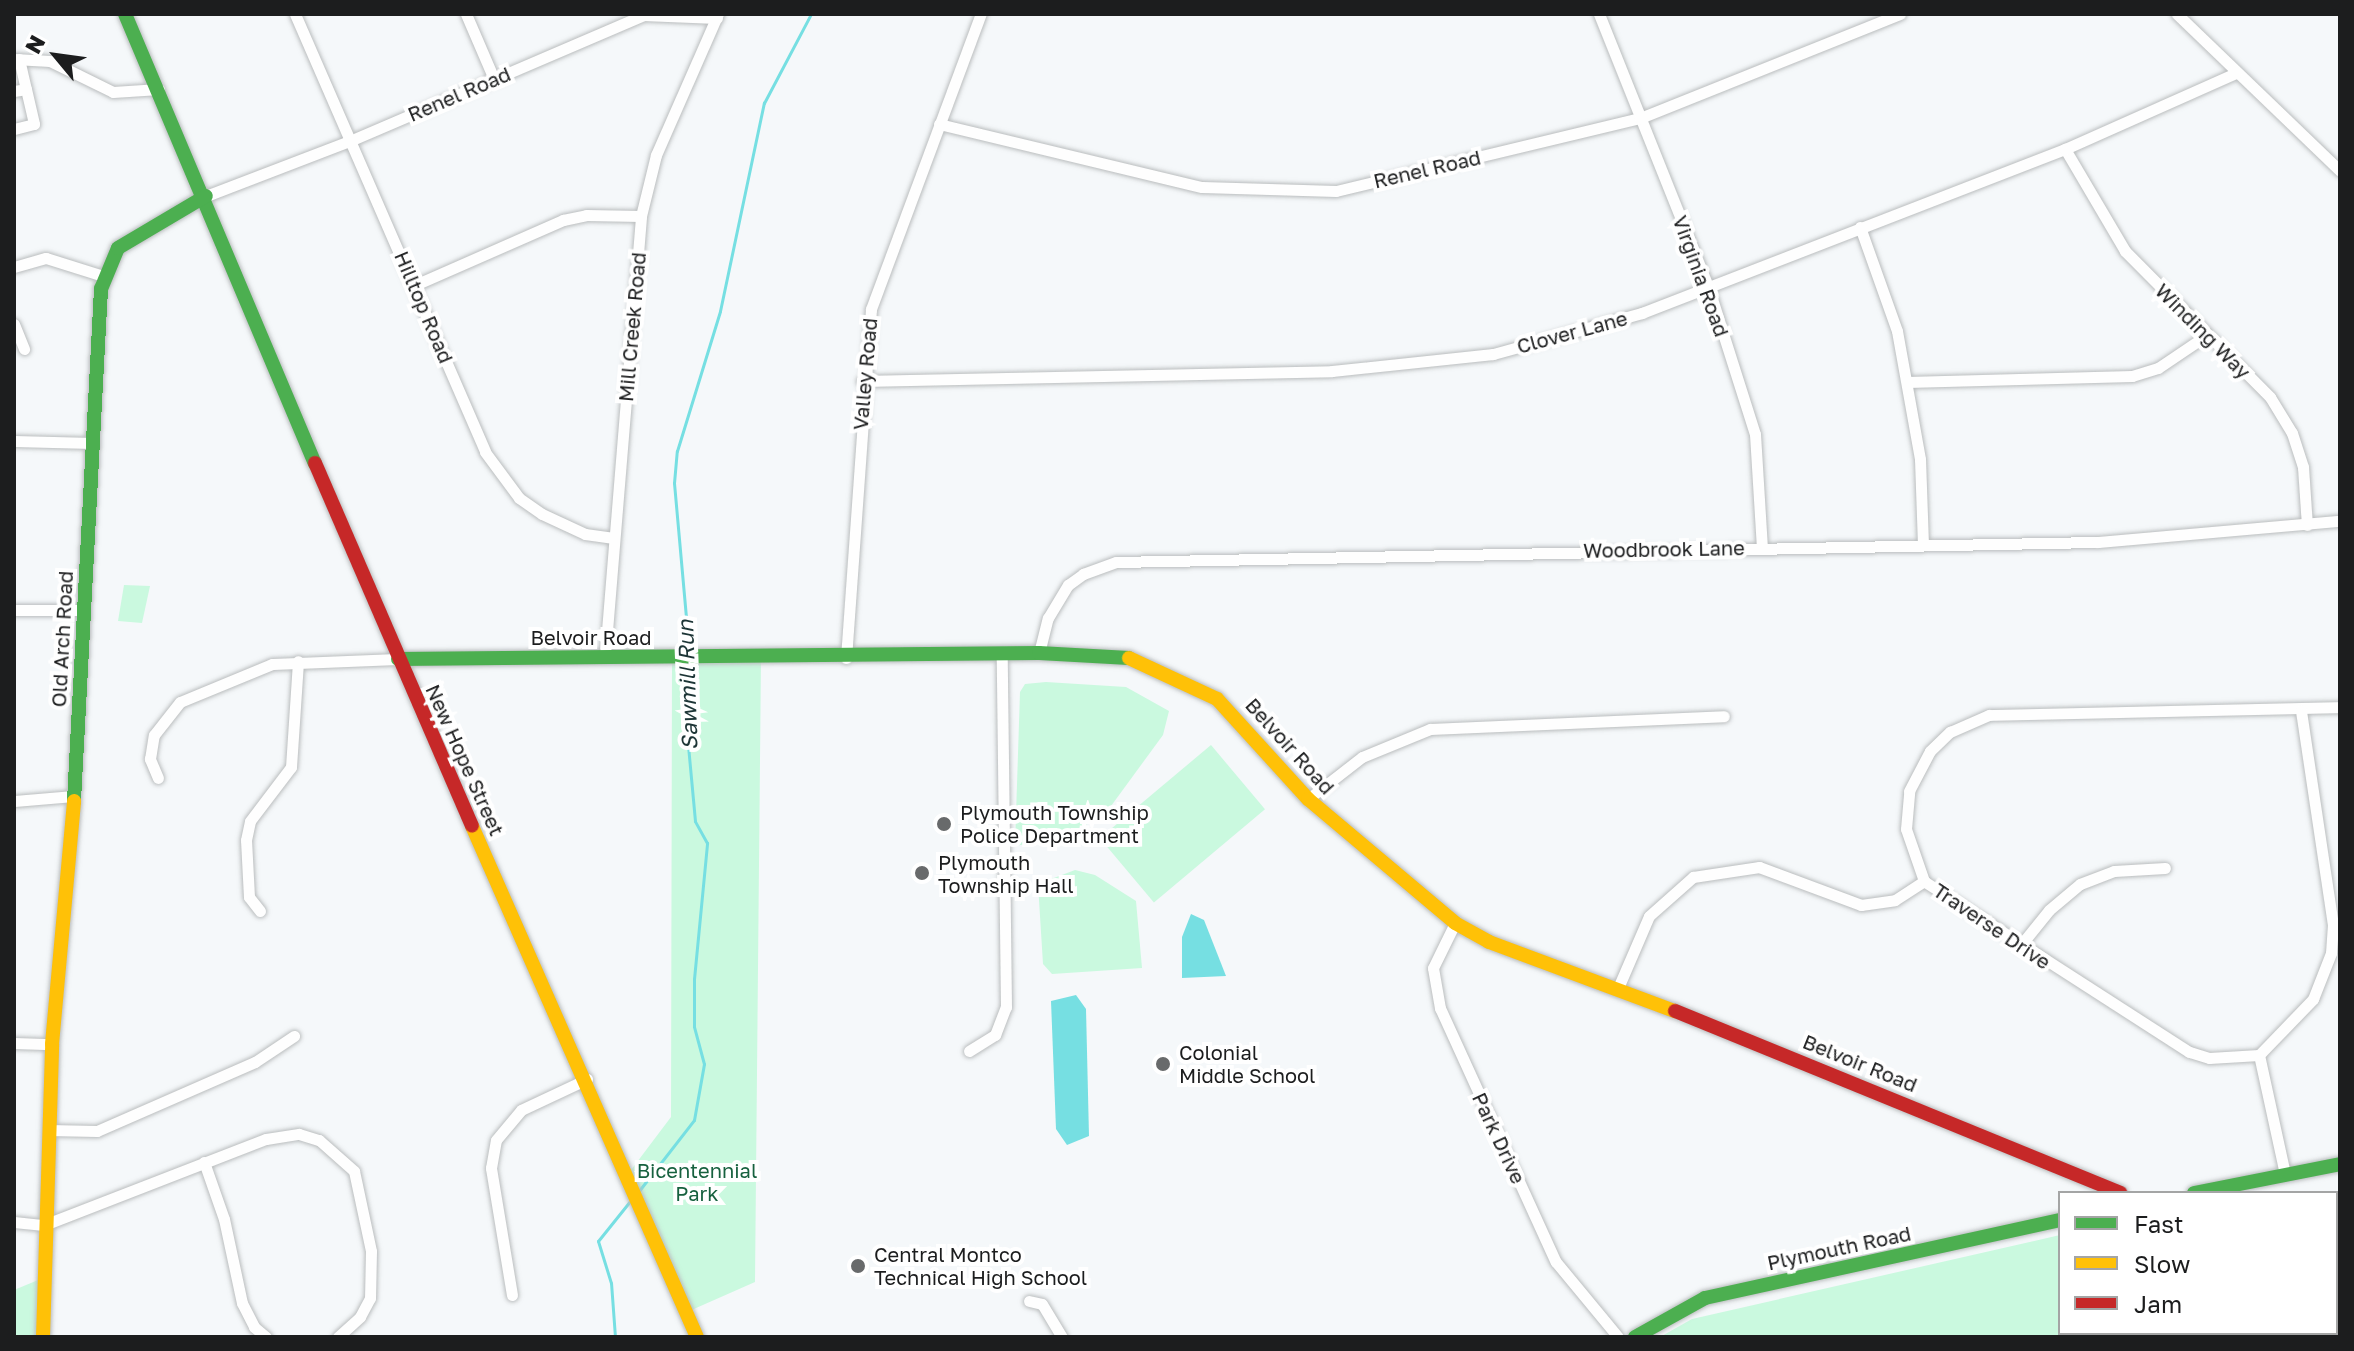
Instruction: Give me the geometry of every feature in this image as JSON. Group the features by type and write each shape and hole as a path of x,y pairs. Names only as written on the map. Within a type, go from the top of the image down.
{"street":[{"path":"14,267 46,258 103,276 129,238 206,196 125,14"},
{"name":"Hilltop Road","path":"295,14 498,475 542,514 585,534 614,538"},
{"path":"466,14 494,79"},
{"name":"Valley Road","path":"846,658 862,381 879,279 981,14"},
{"name":"Virginia Road","path":"1599,14 1708,286 1755,434 1762,548"},
{"name":"Renel Road","path":"939,124 1202,187 1336,191 1640,118 1900,14"},
{"path":"2177,14 2340,171"},
{"name":"Renel Road","path":"206,196 352,140 642,15 718,16"},
{"name":"Mill Creek Road","path":"605,655 641,216 656,155 718,16"},
{"path":"14,129 34,124 20,90 16,59 50,61 113,92 159,89"},
{"name":"Clover Lane","path":"862,381 1411,365 1575,334 2065,149 2236,73"},
{"name":"Winding Way","path":"2065,149 2125,251 2270,397 2292,433 2303,467 2307,525"},
{"name":"New Hope Street","path":"206,196 398,659 587,1079 697,1337"},
{"path":"415,285 510,239 563,220 586,215 641,216"},
{"path":"1860,227 1883,283 1907,382 1920,459 1923,545"},
{"name":"Old Arch Road","path":"43,1337 44,1225 52,1044 74,796 103,276"},
{"path":"14,324 24,349"},
{"path":"1907,382 2132,376 2158,368 2207,335"},
{"path":"14,441 92,443"},
{"name":"Woodbrook Lane","path":"1039,653 1048,618 1068,585 1116,562 2185,538 2340,521"},
{"path":"14,610 83,610"},
{"name":"Belvoir Road","path":"398,659 605,655 846,658 1039,653 1125,657 1190,681 1245,724 1308,799 1455,923 1489,942 1618,988 2115,1191"},
{"path":"969,1051 995,1035 1006,1007 1002,655"},
{"path":"158,778 150,759 154,735 180,702 272,664 398,659"},
{"path":"260,911 249,897 246,840 250,821 291,767 298,661"},
{"name":"Traverse Drive","path":"2259,1055 2209,1058 2189,1052 2020,946 1924,881 1906,829 1909,791 1930,751 1972,720 1989,715 2340,707"},
{"path":"2285,1174 2259,1055 2313,999 2331,953 2333,925 2301,710"},
{"path":"1308,799 1362,757 1430,729 1724,716"},
{"path":"14,801 74,796"},
{"path":"1618,988 1649,916 1693,877 1759,867 1861,905 1895,900 1924,881"},
{"path":"2020,946 2049,910 2080,884 2114,871 2165,868"},
{"name":"Park Drive","path":"1455,923 1433,968 1440,1008 1556,1262 1618,1337"},
{"path":"48,1130 97,1131 255,1062 294,1036"},
{"path":"14,1043 52,1044"},
{"path":"512,1295 491,1168 496,1140 521,1110 587,1079"},
{"path":"14,1222 44,1225 266,1139 299,1134 319,1140 347,1161 366,1223 373,1276 365,1309 338,1337"},
{"path":"204,1162 224,1219 242,1303 262,1336"},
{"path":"2204,1191 2340,1164"},
{"name":"Plymouth Road","path":"1635,1337 1705,1298 2058,1220"},
{"path":"1029,1301 1042,1304 1062,1337"}],"green space":[{"path":"124,585 150,586 142,623 118,621"},
{"name":"Bicentennial Park","path":"672,657 761,657 755,1282 687,1312 628,1174 671,1117"},
{"path":"1046,682 1126,687 1169,711 1163,735 1103,817 1052,840 1015,846 1020,692 1025,684"},
{"path":"1211,745 1265,809 1154,903 1100,838"},
{"path":"1075,870 1095,875 1136,901 1142,968 1052,974 1043,964 1038,884"},
{"path":"2058,1235 2058,1335 2328,1337 1660,1337 1692,1319"},
{"path":"43,1278 43,1337 14,1337 14,1290"}],"water":[{"path":"1191,914 1204,920 1226,976 1182,978 1182,937"},
{"path":"1076,995 1086,1009 1089,1136 1067,1145 1056,1129 1051,1001"}],"waterway":[{"name":"Sawmill Run","path":"689,651 674,483 677,451 720,311 764,103 811,14"},
{"name":"Sawmill Run","path":"638,1192 694,1120 704,1064 694,1026 694,979 707,843 695,821 685,714 690,662"},
{"name":"Sawmill Run","path":"615,1337 611,1283 598,1241 630,1201"}],"traffic: fast":[{"path":"125,14 315,463"},
{"path":"74,801 101,289 118,248 206,196"},
{"path":"398,659 1039,653 1129,658"},
{"path":"2204,1191 2340,1164"},
{"path":"1635,1337 1705,1298 2058,1220"}],"traffic: slow":[{"path":"1129,658 1217,699 1308,799 1455,923 1489,942 1675,1011"},
{"path":"43,1337 52,1044 74,801"},
{"path":"472,826 697,1337"}],"traffic: jam":[{"path":"315,463 472,826"},
{"path":"1675,1011 2115,1191"}],"place":[{"name":"Plymouth Township Police Department","path":"944,824"},
{"name":"Plymouth Township Hall","path":"922,873"},
{"name":"Colonial Middle School","path":"1163,1064"},
{"name":"Central Montco Technical High School","path":"858,1266"}]}
